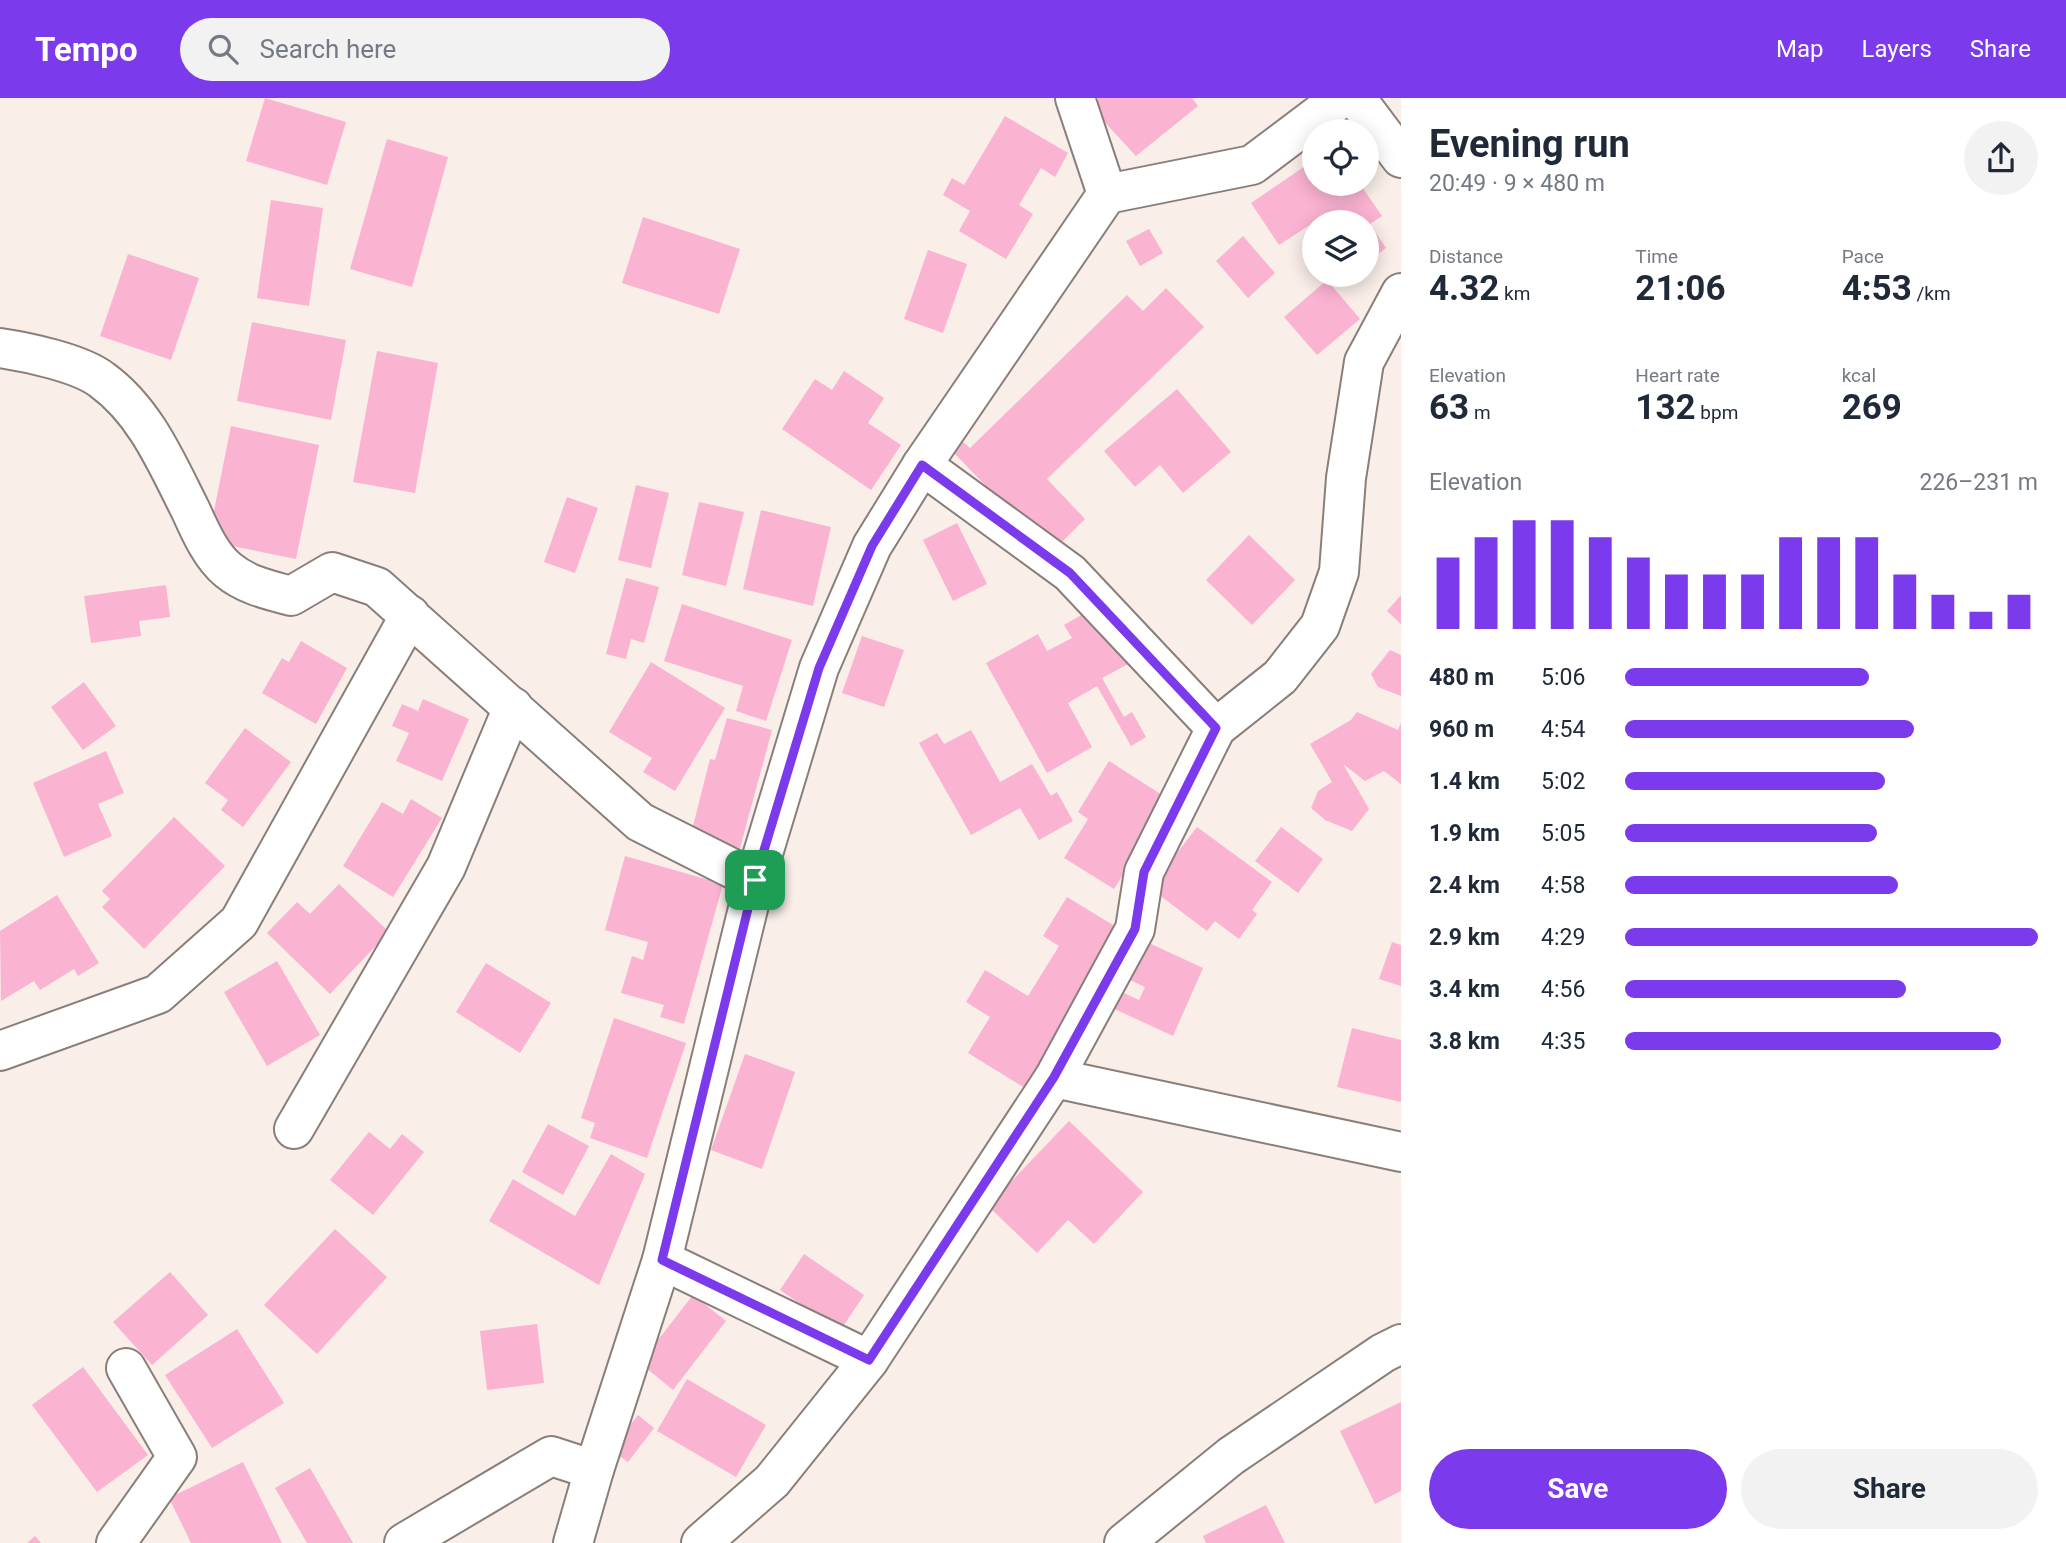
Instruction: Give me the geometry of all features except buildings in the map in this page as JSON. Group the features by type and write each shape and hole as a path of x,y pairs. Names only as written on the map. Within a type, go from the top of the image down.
{"street":[{"path":"1075,98 1107,194"},
{"path":"573,1543 594,1469 662,1260 755,880 819,668 872,546 922,465 1107,194 1252,165 1341,98"},
{"path":"1356,98 1401,158"},
{"path":"702,1543 772,1481 869,1360 1054,1077 1135,929 1144,872 1216,728 1280,677 1320,626 1339,572 1346,478 1364,362 1401,293"},
{"path":"0,348 55,359 100,378 131,407 158,445 204,539 226,569 256,587 291,596 332,572 377,587 640,822 755,880"},
{"path":"922,465 1070,573 1216,728"},
{"path":"0,1051 158,994 239,922 410,615"},
{"path":"294,1129 446,867 513,707"},
{"path":"1054,1077 1401,1152"},
{"path":"662,1260 869,1360"},
{"path":"1124,1543 1231,1456 1383,1353 1401,1344"},
{"path":"116,1543 177,1457 126,1368"},
{"path":"404,1543 551,1456 594,1469"}],"route":[{"path":"922,465 1070,573 1216,728 1144,872 1135,929 1054,1077 869,1360 662,1260 755,880 819,668 872,546 922,465"}]}
